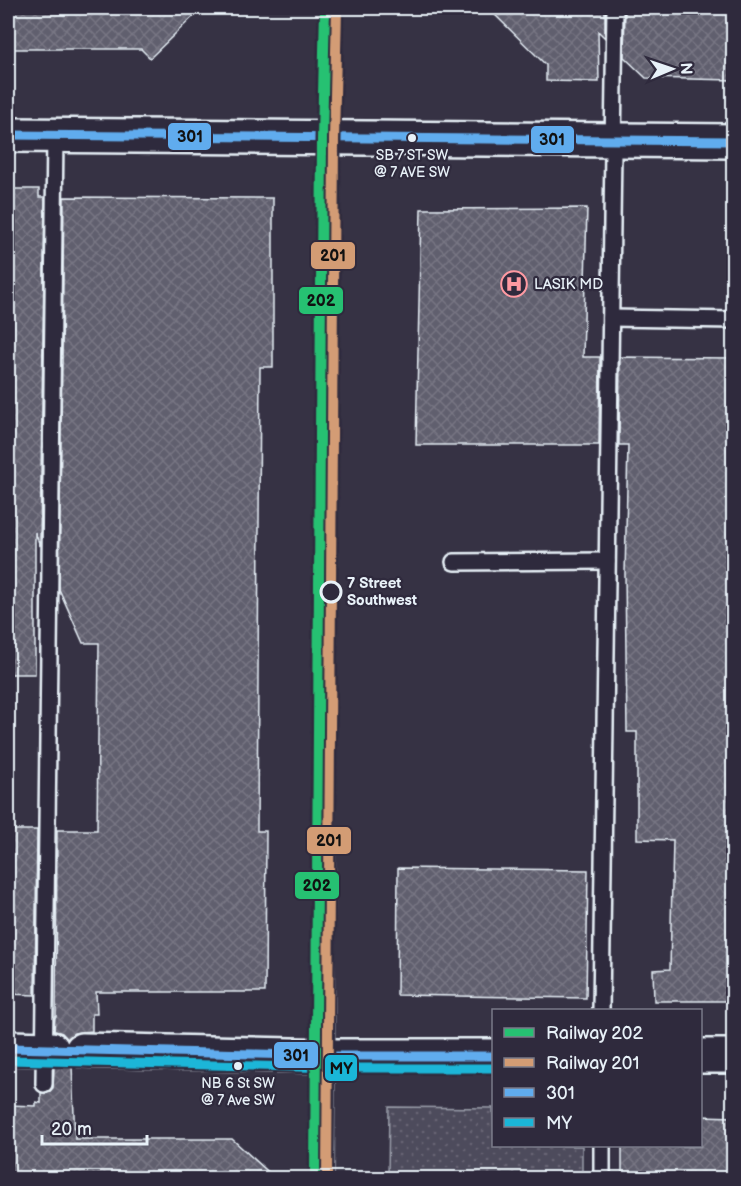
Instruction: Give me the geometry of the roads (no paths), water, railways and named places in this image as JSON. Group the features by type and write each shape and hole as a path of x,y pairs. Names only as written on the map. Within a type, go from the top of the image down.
{"street":[{"path":"8,135 734,141"},
{"path":"8,1048 327,1056 492,1056"},
{"path":"702,1056 734,1056"}],"lane":[{"path":"325,1179 332,8"},
{"path":"601,1009 615,8"},
{"path":"44,1084 60,1049 55,136"},
{"path":"611,318 734,320"},
{"path":"454,562 607,561"},
{"path":"602,1147 602,1179"}],"rail line":[{"name":"202","path":"315,1178 322,139 325,8"},
{"name":"201","path":"327,1178 334,139 337,8"}],"place":[{"name":"SB 7 ST SW @ 7 AVE SW","path":"412,138"},
{"name":"LASIK MD","path":"514,284"},
{"name":"7 Street Southwest","path":"331,592"},
{"name":"NB 6 St SW @ 7 Ave SW","path":"238,1066"}]}
